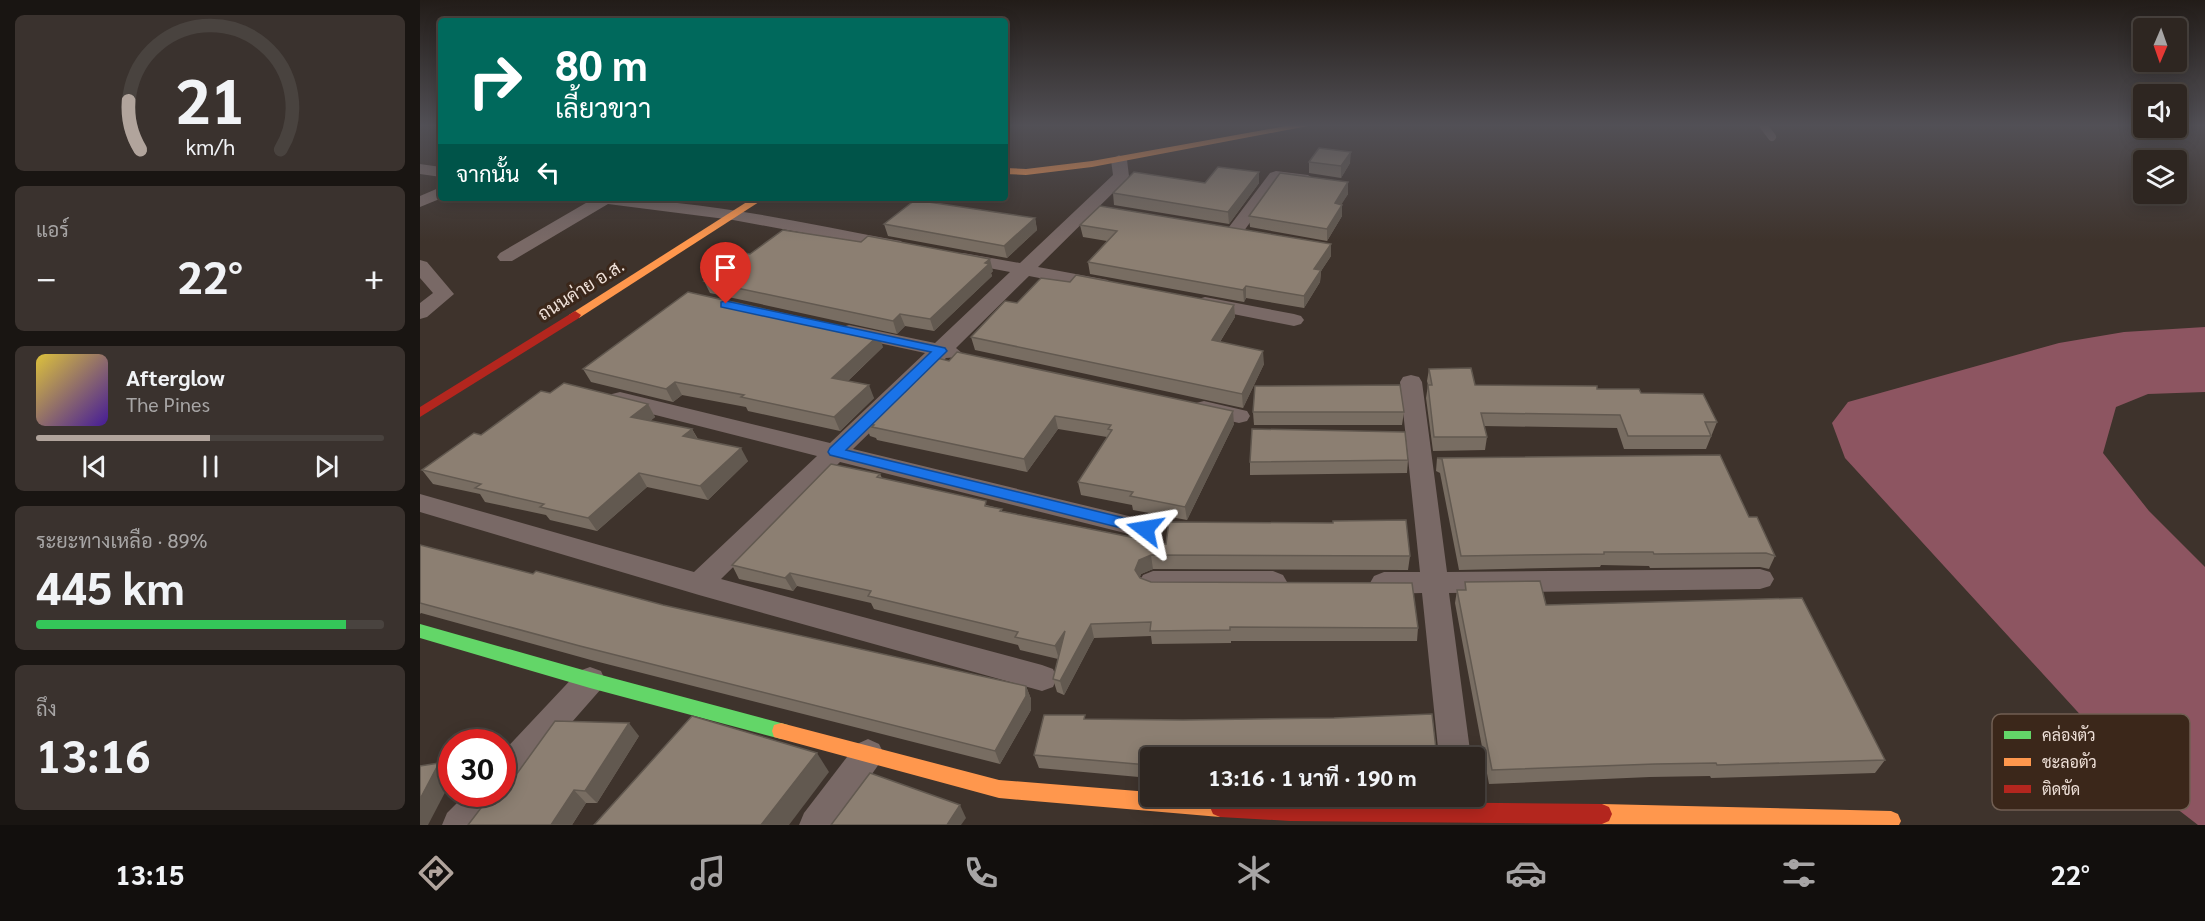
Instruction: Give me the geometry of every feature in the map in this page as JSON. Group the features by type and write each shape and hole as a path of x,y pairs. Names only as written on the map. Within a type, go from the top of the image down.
{"street":[{"path":"1008,171 1026,172 1092,164"},
{"path":"699,584 1121,176 1119,164"},
{"path":"420,169 438,172"},
{"path":"1235,231 1276,176 1320,182"},
{"path":"420,202 438,193"},
{"path":"506,257 597,201"},
{"path":"625,201 733,215 908,248"},
{"name":"ถนนค่าย อ.ส.","path":"426,404 755,201"},
{"path":"1089,208 1111,212"},
{"path":"1213,228 1256,235"},
{"path":"943,254 1118,287"},
{"path":"420,266 444,294 420,313"},
{"path":"1189,300 1294,320"},
{"path":"828,326 975,358"},
{"path":"1410,382 1454,747"},
{"path":"604,395 1145,529"},
{"path":"1182,403 1239,416"},
{"path":"420,503 699,584 1042,678"},
{"path":"1364,583 1760,579"},
{"path":"1154,582 1294,582"},
{"path":"420,631 590,681 999,789 1179,804 1289,818 1424,807"},
{"path":"516,762 590,681"},
{"path":"816,825 868,754"},
{"path":"1485,805 1751,821 1891,821"},
{"path":"459,825 476,807"}],"shaded area":[{"path":"2205,327 2205,392 2148,394 2116,407 2103,453 2149,511 2205,567 2205,825 2198,825 2179,810 2190,810 2190,714 2080,714 1845,458 1832,423 1848,402 2059,343 2124,332"}],"building":[{"path":"1321,164 1343,164 1341,166"},
{"path":"1218,167 1259,172 1228,212 1113,193 1134,172 1205,183"},
{"path":"1280,173 1348,182 1335,203 1342,205 1327,229 1249,216"},
{"path":"914,201 1035,218 1004,246 884,224"},
{"path":"1100,206 1331,244 1314,269 1321,270 1304,296 1246,286 1243,290 1088,262 1117,231 1080,225"},
{"path":"783,230 861,242 868,236 990,259 985,263 989,264 930,319 900,314 893,321 704,281 712,275 708,274 739,252 750,254"},
{"path":"1076,275 1234,305 1212,340 1263,351 1242,394 971,337 1005,301 1017,303 1041,278 1070,282"},
{"path":"688,292 879,335 832,378 869,385 834,417 741,397 744,395 675,382 666,389 583,369"},
{"path":"957,352 1233,411 1185,507 1130,496 1133,492 1078,482 1112,430 1108,429 1111,425 1055,416 1024,459 872,427 874,425 865,423 899,390 905,392 937,358 949,361"},
{"path":"1471,368 1475,385 1597,386 1597,389 1639,389 1641,393 1703,394 1717,422 1705,422 1711,436 1628,436 1620,415 1481,413 1487,437 1434,437 1428,385 1432,385 1429,369"},
{"path":"564,383 648,404 631,417 692,429 683,436 741,448 700,486 639,473 588,518 540,507 544,504 475,488 481,484 422,470 474,433 481,435 541,391 550,393"},
{"path":"1400,385 1404,412 1253,412 1255,386"},
{"path":"1252,429 1405,432 1408,460 1250,462"},
{"path":"1720,455 1749,517 1757,517 1775,556 1766,553 1604,552 1604,554 1461,556 1442,459 1437,458"},
{"path":"831,464 880,474 877,477 986,501 985,506 1002,509 1000,511 1166,544 1169,522 1333,523 1333,521 1406,520 1410,556 1151,555 1139,560 1135,570 1140,578 1151,582 1412,583 1418,628 1230,627 1230,630 1150,631 1151,622 1091,624 1060,681 1053,679 1065,631 1055,646 1015,637 1018,632 868,596 871,591 790,573 785,578 732,565"},
{"path":"420,545 533,574 536,571 663,605 1026,686 1026,696 995,751 420,603"},
{"path":"1540,581 1546,605 1802,598 1885,760 1717,765 1716,763 1655,764 1492,770 1457,590 1466,590 1465,582"},
{"path":"1432,714 1436,747 1140,747 1140,764 1034,755 1044,715 1085,715 1084,719 1334,718"},
{"path":"692,716 817,753 761,825 594,825"},
{"path":"555,721 629,723 585,791 574,790 551,825 468,825 482,807 516,807 516,775"},
{"path":"438,763 420,799 420,766"},
{"path":"870,773 960,805 947,825 831,825"}],"traffic: fast":[{"path":"420,631 590,680 781,731"}],"traffic: slow":[{"path":"1008,171 1026,172 1095,164"},
{"path":"575,315 755,201"},
{"path":"781,731 999,789 1140,800"},
{"path":"1602,814 1891,821"}],"traffic: jam":[{"path":"420,413 575,315"},
{"path":"1220,807 1290,811 1602,814"}],"route":[{"path":"726,304 940,351 836,452 1145,529"}]}
